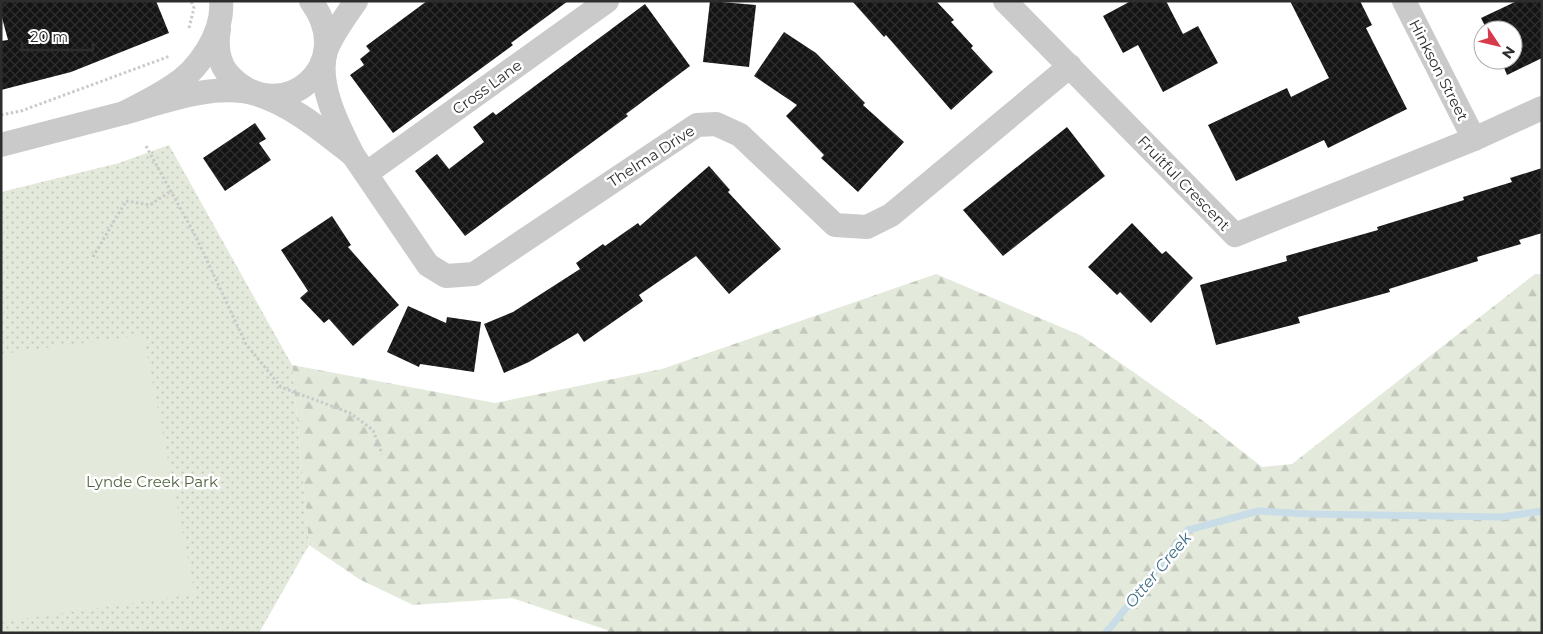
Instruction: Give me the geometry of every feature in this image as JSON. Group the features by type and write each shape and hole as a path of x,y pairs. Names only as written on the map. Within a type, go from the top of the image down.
{"street":[{"path":"124,113 173,87 191,70 206,52 221,11 235,1"},
{"name":"Thelma Drive","path":"311,1 322,16 327,34 326,84 330,105 360,164 428,265 446,276 474,274 697,125 716,124 740,135 835,225 867,227 891,214 1070,66"},
{"path":"1,145 182,97 211,92 274,96 292,92 308,83 319,69 326,52 356,1"},
{"name":"Cross Lane","path":"360,164 606,1"},
{"name":"Fruitful Crescent","path":"1005,1 1235,235 1474,139 1542,108"},
{"name":"Hinkson Street","path":"1404,1 1474,139"},
{"name":"Thelma Drive","path":"221,11 217,38 219,56 227,72 239,85 313,123 360,164"}],"path":[{"path":"186,35 194,8 191,1"},
{"path":"1,115 21,111 163,59 175,50"},
{"path":"146,146 195,235 246,344 281,387 350,413 373,430 382,454"},
{"path":"93,257 126,201 150,205 171,191"}],"green space":[{"name":"Lynde Creek Park","path":"169,145 292,365 309,545 259,633 1,633 1,192 119,163"},
{"path":"936,274 1082,336 1206,423 1262,467 1292,464 1535,274 1542,274 1542,633 609,633 607,630 512,598 413,605 359,579 309,545 292,365 495,403 662,369"},
{"path":"143,335 195,594 1,622 1,354"}],"building":[{"path":"1,1 156,1 169,33 71,72 1,90 1,41 8,40 1,14"},
{"path":"427,1 568,1 511,43 513,45 393,133 350,75 364,65 360,59 370,51 366,46"},
{"path":"710,1 756,5 749,67 703,62"},
{"path":"852,1 936,1 954,20 951,22 993,72 951,110 886,35 884,37"},
{"path":"1131,1 1166,1 1183,34 1198,26 1218,63 1163,92 1138,45 1123,53 1103,16"},
{"path":"1290,1 1360,1 1372,25 1366,28 1407,109 1328,148 1324,140 1236,181 1208,125 1287,88 1291,97 1329,78"},
{"path":"1517,1 1542,1 1542,58 1523,67 1523,20 1482,20 1481,18"},
{"path":"645,4 690,66 626,114 628,116 465,236 415,171 437,154 449,169 484,142 473,127 493,112 496,115"},
{"path":"784,32 816,53 865,103 863,105 904,142 858,192 821,158 824,155 786,116 797,105 754,76"},
{"path":"1505,70 1517,70 1507,75"},
{"path":"255,123 266,139 259,143 271,160 225,191 203,158"},
{"path":"1067,127 1105,176 1003,256 963,210"},
{"path":"709,166 730,190 728,192 781,249 729,294 696,256 639,295 643,301 584,342 578,333 529,362 504,373 484,324 513,312 580,269 576,263 638,223 640,226"},
{"path":"1542,168 1542,233 1519,240 1521,244 1477,257 1478,261 1389,289 1390,292 1298,317 1300,323 1216,345 1200,285 1287,261 1286,256 1378,230 1377,227 1464,200 1463,197 1512,182 1510,178"},
{"path":"332,216 351,245 348,247 399,305 353,346 329,319 324,323 300,298 308,291 281,250"},
{"path":"1132,223 1162,254 1166,251 1193,278 1151,323 1120,292 1117,295 1088,267"},
{"path":"408,306 446,323 447,317 481,322 474,372 420,364 419,367 387,352"}],"waterway":[{"name":"Otter Creek","path":"1106,633 1188,530 1258,511 1308,514 1501,517 1542,511"}]}
